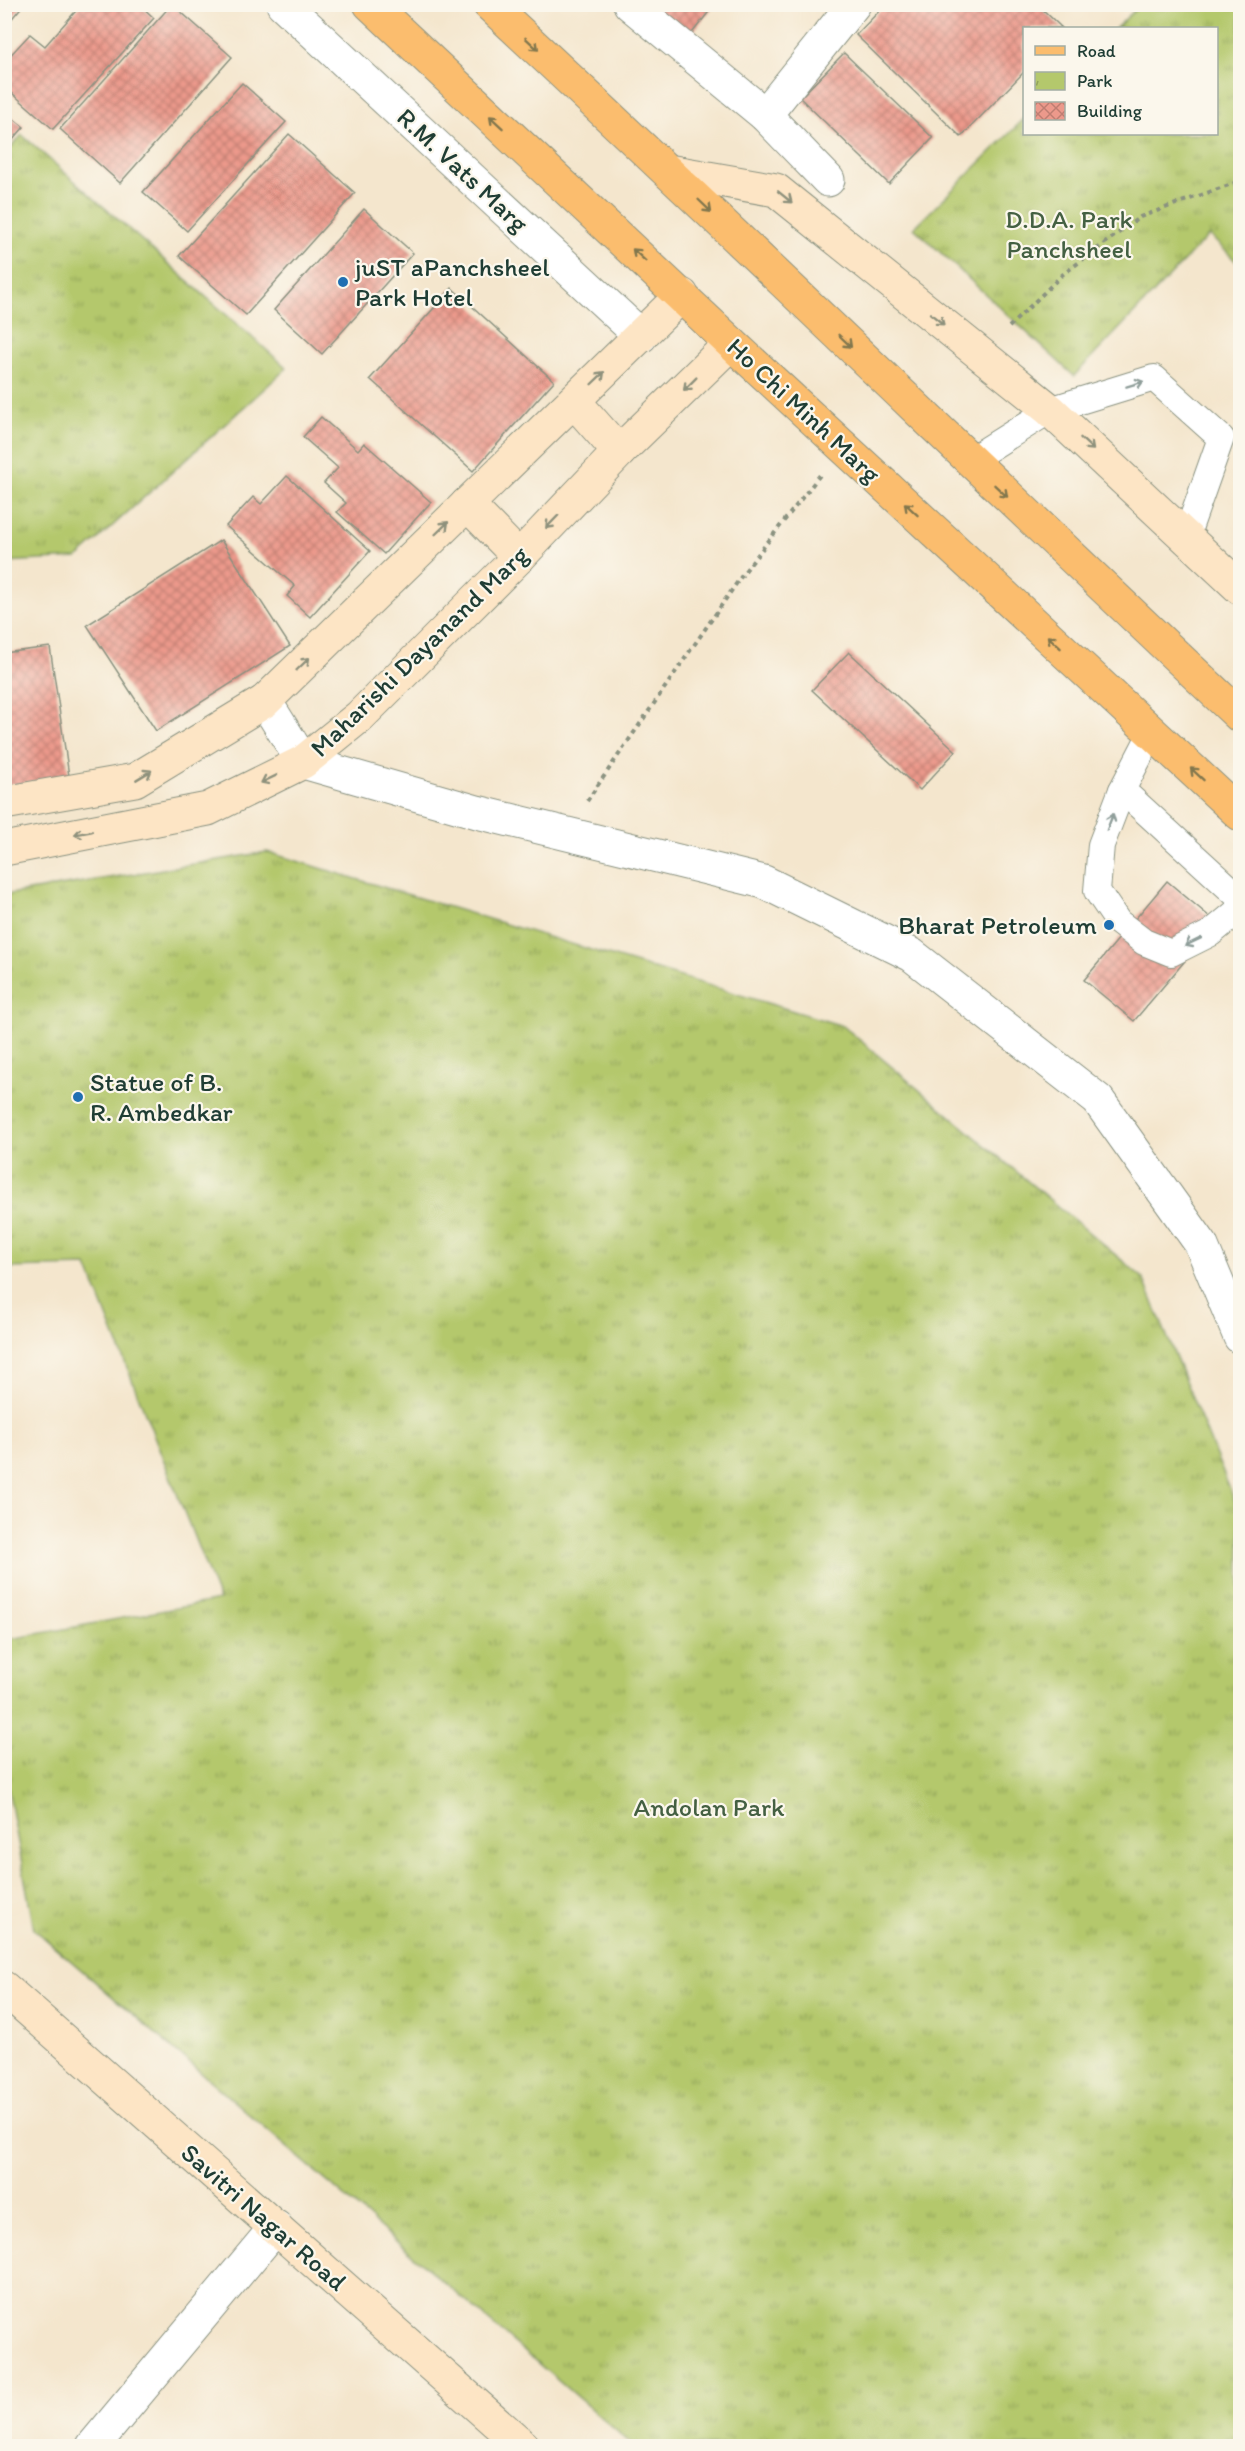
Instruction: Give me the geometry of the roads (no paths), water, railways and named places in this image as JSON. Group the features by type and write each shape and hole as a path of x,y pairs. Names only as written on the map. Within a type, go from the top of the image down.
{"main road":[{"name":"Ho Chi Minh Marg","path":"369,4 1240,814"},
{"path":"489,4 668,171 969,461 1240,716"}],"street":[{"name":"R.M. Vats Marg","path":"283,4 641,336"},
{"path":"630,4 765,115 828,180"},
{"path":"765,115 854,4"},
{"path":"668,171 776,190 1050,410 1240,588"},
{"path":"4,803 135,780 265,701 682,295"},
{"name":"Maharishi Dayanand Marg","path":"4,849 208,809 303,762 360,716 519,557 619,452 731,343"},
{"path":"574,401 619,452"},
{"path":"467,504 519,557"},
{"path":"265,701 303,762 477,812 764,882 912,955 1098,1100 1201,1244 1240,1337"},
{"name":"Savitri Nagar Road","path":"4,1988 523,2446"},
{"path":"93,2446 276,2227"}],"lane":[{"path":"969,461 1050,410 1154,378 1221,438 1186,537"},
{"path":"1152,732 1122,790 1101,845 1097,891 1118,922 1144,942 1171,953 1211,933 1240,909"},
{"path":"1122,790 1240,898"}],"place":[{"name":"juST aPanchsheel Park Hotel","path":"343,282"},
{"name":"Bharat Petroleum","path":"1109,925"},
{"name":"Statue of B. R. Ambedkar","path":"78,1097"}],"park label":[{"name":"D.D.A. Park Panchsheel","path":"1069,234"},
{"name":"Andolan Park","path":"709,1807"}]}
